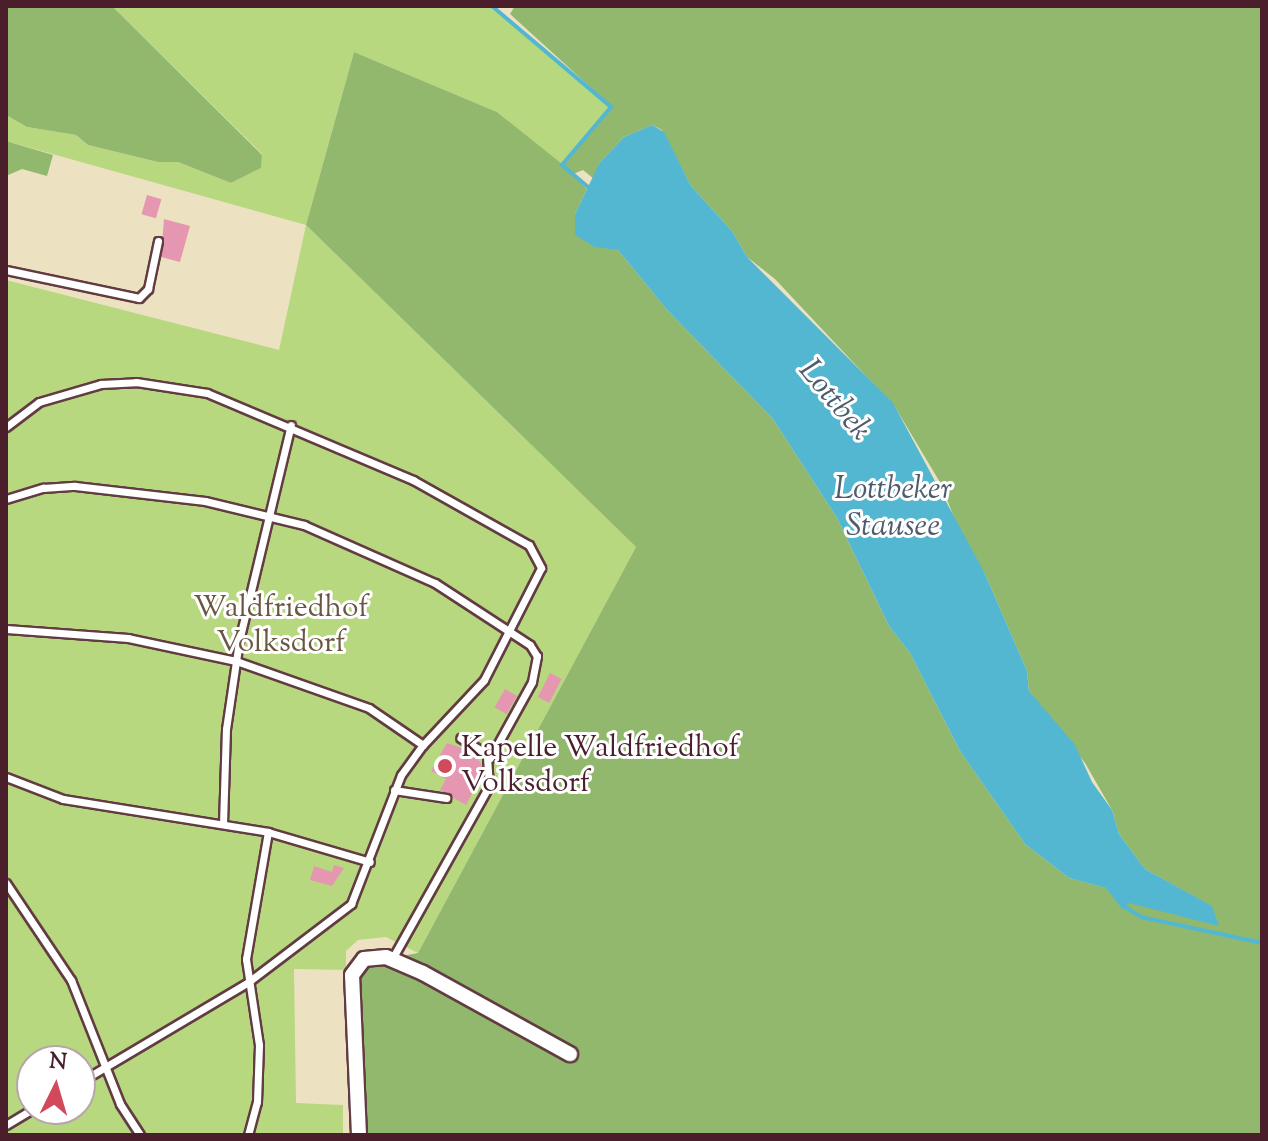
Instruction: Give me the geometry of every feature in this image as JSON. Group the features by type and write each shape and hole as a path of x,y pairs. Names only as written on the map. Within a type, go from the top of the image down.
{"street":[{"path":"359,1135 354,968 364,959 392,959 570,1054"}],"lane":[{"path":"6,270 139,298 148,289 158,241"},
{"path":"6,427 39,402 71,390 136,382 207,393 291,425 413,480 529,545 541,568 511,633 484,680 423,745 394,790 370,862 351,904 247,983 96,1072"},
{"path":"223,824 226,729 236,661 291,425"},
{"path":"6,499 43,488 98,486 269,513 373,552 435,583 530,645 538,663 490,758 485,795 392,959"},
{"path":"6,629 128,638 236,661 369,708 423,745"},
{"path":"460,738 490,758"},
{"path":"6,777 100,807 268,832 370,862"},
{"path":"394,790 446,798"},
{"path":"248,1135 257,1102 259,1045 247,983 249,923 268,832"},
{"path":"6,883 8,892 71,980 104,1067 140,1135"}],"green space":[{"path":"6,6 112,6 262,155 261,168 231,183 178,162 158,162 88,145 76,135 27,127 6,115"},
{"path":"112,6 492,6 611,107 562,165 497,112 354,52 306,225 6,141 6,115 27,127 76,135 88,145 158,162 178,162 231,183 261,168 262,154"},
{"path":"515,6 1262,6 1262,1135 366,1135 355,979 374,961 418,953 636,547 306,225 354,52 497,112 562,164 611,106 510,14","holes":["652,125 662,130 691,186 732,231 747,257 775,279 895,407 941,484 964,543 985,574 1027,671 1029,691 1085,763 1112,810 1119,834 1145,869 1211,906 1129,902 1124,909 1107,888 1069,878 1025,844 960,751 910,653 889,626 837,518 773,419 668,311 618,250 575,235 575,214 587,189 573,174 583,170 594,179 600,162 624,137"]},
{"path":"6,141 53,155 47,176 22,169 6,176"},
{"name":"Waldfriedhof Volksdorf","path":"306,225 636,547 418,953 386,937 358,940 346,951 346,970 294,969 296,1103 343,1105 343,1135 6,1135 6,280 279,350"}],"water":[{"name":"Lottbeker Stausee","path":"652,125 664,132 691,186 732,231 747,257 893,403 985,574 1027,671 1029,691 1075,745 1092,782 1112,810 1119,834 1145,869 1212,906 1219,926 1129,903 1123,910 1106,888 1069,878 1025,844 960,751 910,653 889,626 837,518 773,419 668,311 618,250 595,247 575,235 575,214 600,162 624,137"}],"building":[{"path":"147,195 161,199 156,218 141,214"},
{"path":"164,219 190,226 180,262 161,257"},
{"path":"550,673 562,679 549,703 538,697"},
{"path":"505,689 517,696 507,714 494,707"},
{"path":"447,743 468,750 481,763 482,775 466,805 440,790 446,779 431,771"},
{"path":"334,865 344,868 332,886 310,880 314,866 332,872"}],"waterway":[{"name":"Lottbek","path":"492,6 611,107 562,165 591,189"},
{"name":"Lottbek","path":"1122,905 1141,917 1262,943"}],"place":[{"name":"Kapelle Waldfriedhof Volksdorf","path":"445,766"}]}
